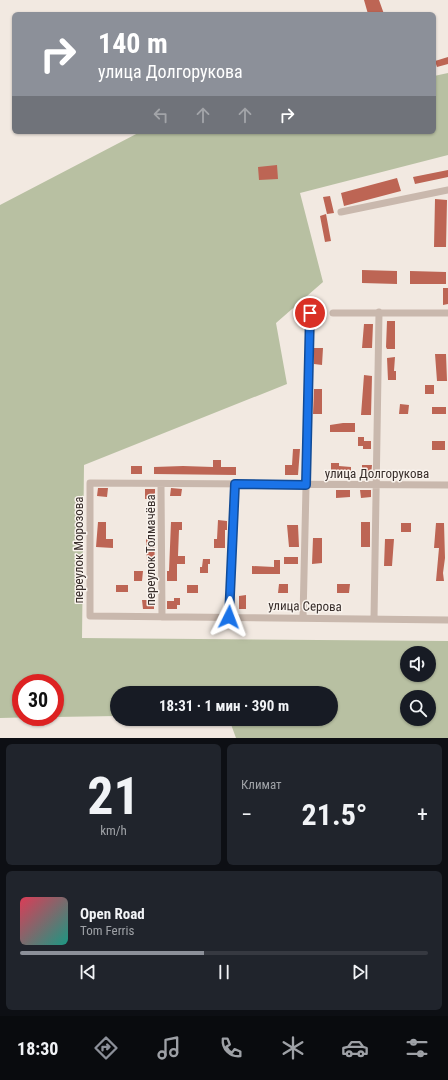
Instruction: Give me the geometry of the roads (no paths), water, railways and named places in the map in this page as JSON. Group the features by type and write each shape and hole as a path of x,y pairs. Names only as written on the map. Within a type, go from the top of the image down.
{"street":[{"path":"341,212 448,190"},
{"path":"374,619 378,485 378,312"},
{"path":"303,618 310,313"},
{"path":"333,313 448,313"},
{"name":"улица Долгорукова","path":"90,483 448,485"},
{"name":"переулок Морозова","path":"90,483 90,616"},
{"name":"переулок Толмачёва","path":"161,484 162,617"},
{"path":"229,617 235,484"},
{"path":"448,615 448,620"},
{"name":"улица Серова","path":"90,616 448,620"}]}
